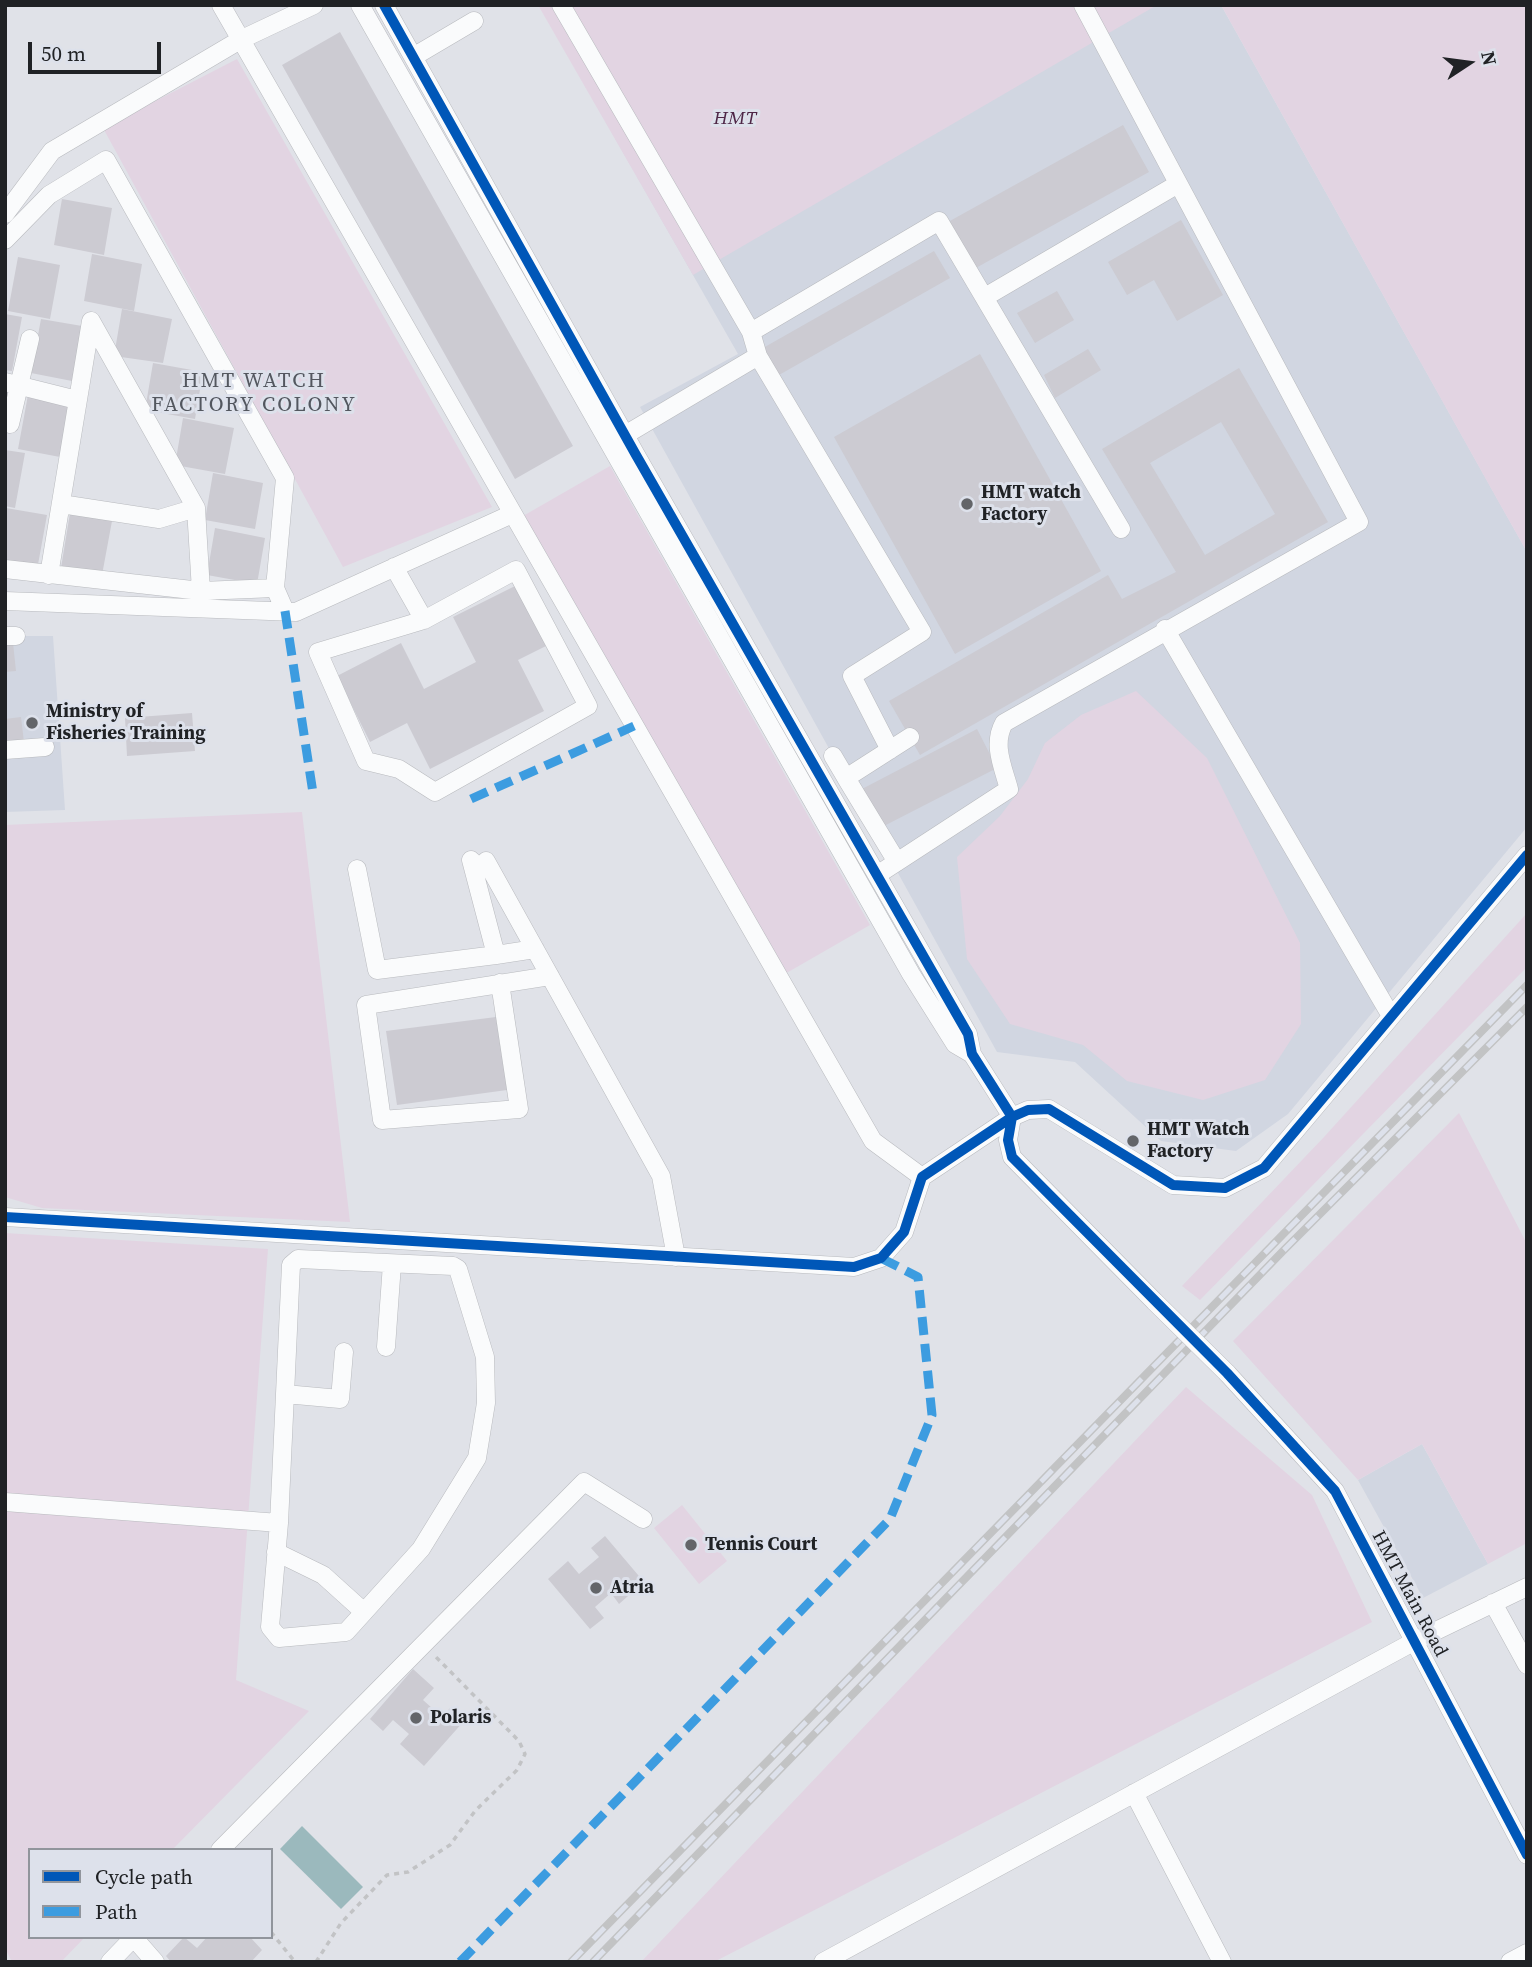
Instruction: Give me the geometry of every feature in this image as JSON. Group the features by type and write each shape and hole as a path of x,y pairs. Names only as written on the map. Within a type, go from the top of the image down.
{"street":[{"path":"221,5 873,1142 922,1177"},
{"path":"5,214 52,151 240,40 314,5"},
{"path":"360,5 482,224 911,974 955,1045 972,1054"},
{"path":"384,5 625,435 968,1034 972,1054 1012,1117"},
{"path":"561,5 751,332 758,356 922,632 852,676 891,750"},
{"path":"877,875 1009,789 997,735 1004,723 1165,629 1359,522 1083,5"},
{"path":"413,57 474,20"},
{"path":"5,240 49,195 106,160 285,478 275,588 285,611"},
{"path":"985,297 1178,184"},
{"path":"482,224 500,214"},
{"path":"751,332 939,221 1121,529"},
{"path":"49,575 91,321 196,508 201,591"},
{"path":"9,424 12,384 30,339"},
{"path":"625,435 758,356"},
{"path":"12,384 78,400"},
{"path":"61,504 159,519 196,508"},
{"path":"5,601 296,612 512,514"},
{"path":"394,567 424,620"},
{"path":"5,569 201,591 275,588"},
{"path":"516,570 588,706 435,792 399,769 366,761 318,652 424,620 516,570"},
{"path":"1165,629 1391,1016"},
{"path":"846,778 910,737"},
{"path":"5,750 45,747"},
{"path":"833,756 897,862"},
{"path":"5,1217 853,1267 881,1258 904,1232 922,1177 1012,1117 1028,1110 1049,1109 1173,1185 1226,1188 1264,1168 1527,855"},
{"path":"496,955 478,861 550,976 662,1176 676,1257"},
{"path":"358,869 377,970 534,949"},
{"path":"500,983 519,1110 382,1119 366,1005 500,983 550,976"},
{"name":"HMT Main Road","path":"1012,1117 1008,1140 1012,1157 1227,1373 1335,1491 1527,1855"},
{"path":"293,1261 453,1266 461,1274 485,1357 486,1403 477,1458 421,1549 346,1632 279,1638 270,1627 279,1523 285,1394 293,1261"},
{"path":"386,1347 392,1264"},
{"path":"285,1394 340,1399 344,1352"},
{"path":"222,1848 584,1482 643,1519"},
{"path":"5,1502 279,1523"},
{"path":"276,1552 323,1575 364,1612"},
{"path":"823,1962 1415,1641 1527,1587"},
{"path":"1493,1603 1527,1665"},
{"path":"1134,1793 1222,1962"},
{"path":"110,1962 132,1939"},
{"path":"136,1939 155,1962"},
{"path":"1510,1962 1527,1953"}],"path":[{"path":"316,1962 341,1923 387,1875 408,1872 450,1845 475,1811 517,1770 525,1754 519,1741 424,1644"},
{"path":"273,1934 295,1962"}],"shaded area":[{"name":"HMT Watch Factory","path":"539,5 1221,5 1527,552 1527,827 1288,1114 1236,1151 1161,1141 1075,1062 997,1052 640,407 738,354"},
{"name":"Ministry of Fisheries Training","path":"5,636 53,636 65,810 5,812"},
{"path":"1422,1444 1488,1564 1423,1598 1358,1480"}],"green space":[{"name":"HMT","path":"538,5 1157,5 693,275"},
{"path":"1221,5 1527,5 1527,552 1497,499"},
{"path":"237,59 492,507 343,567 103,128"},
{"path":"610,466 870,925 783,975 523,516"},
{"path":"1136,691 1207,758 1300,943 1301,1024 1265,1080 1203,1100 1127,1081 1083,1045 1010,1024 967,959 957,857 1000,816 1028,779 1045,743 1081,715"},
{"path":"302,812 350,1222 42,1208 5,1197 5,825"},
{"path":"1527,913 1527,967 1200,1300 1182,1286 1324,1137"},
{"path":"1459,1113 1527,1244 1527,1543 1488,1564 1422,1444 1358,1480 1233,1341"},
{"path":"5,1233 268,1249 236,1680 309,1711 174,1848 28,1848 28,1939 83,1939 61,1962 12,1962 5,1948"},
{"path":"1186,1387 1312,1495 1372,1622 714,1962 641,1962"},
{"name":"Tennis Court","path":"682,1505 727,1561 699,1584 654,1528"}],"water":[{"path":"302,1826 363,1887 341,1909 280,1849"}],"building":[{"path":"340,32 573,446 515,479 282,65"},
{"path":"1123,125 1149,172 974,269 948,222"},
{"path":"62,199 112,208 104,255 54,245"},
{"path":"1181,220 1223,295 1177,321 1154,280 1127,295 1108,262"},
{"path":"934,251 950,278 779,375 763,348"},
{"path":"92,254 142,264 134,311 84,301"},
{"path":"18,257 60,265 50,319 8,311"},
{"path":"1057,291 1074,320 1035,343 1017,313"},
{"path":"122,309 172,319 163,363 114,356"},
{"path":"5,314 22,317 12,371 5,370"},
{"path":"41,319 82,326 72,381 31,373"},
{"path":"1088,349 1101,370 1055,398 1044,375"},
{"name":"HMT watch Factory","path":"980,354 1101,571 955,654 834,437"},
{"path":"153,363 203,372 195,419 145,410"},
{"path":"1239,368 1328,522 920,755 889,701 1108,575 1122,599 1176,572 1102,449","holes":["1221,422 1275,514 1205,555 1150,463"]},
{"path":"28,395 69,403 60,457 18,449"},
{"path":"183,418 234,428 225,474 175,465"},
{"path":"5,450 25,453 15,508 5,506"},
{"path":"213,473 263,483 255,529 205,520"},
{"path":"6,508 47,515 37,570 5,564"},
{"path":"70,513 112,521 102,575 61,568"},
{"path":"215,528 265,538 257,584 207,575"},
{"path":"515,586 546,646 518,660 544,711 430,769 407,723 370,742 337,676 401,643 424,689 476,662 453,617"},
{"path":"13,643 16,671 5,672 5,644"},
{"path":"192,713 195,751 127,756 125,718"},
{"path":"21,717 24,742 5,744 5,719"},
{"path":"977,729 997,768 880,828 860,790"},
{"path":"496,1017 507,1090 397,1105 386,1031"},
{"name":"Atria","path":"605,1536 644,1582 619,1604 611,1593 595,1607 604,1618 590,1629 548,1579 568,1561 579,1574 599,1557 591,1548"},
{"name":"Polaris","path":"413,1669 434,1688 423,1700 442,1717 450,1708 464,1721 424,1766 400,1744 409,1734 393,1720 383,1731 370,1719"},
{"path":"182,1939 186,1939 197,1948 205,1939 252,1939 262,1950 251,1962 171,1962 166,1956"}],"railway":[{"path":"571,1962 1527,985"},
{"path":"593,1962 1283,1251 1527,1007"}],"marked path":[{"path":"285,611 313,793"},
{"path":"471,799 634,726"},
{"path":"460,1962 890,1519 932,1415 918,1277 881,1258"}],"cycle path":[{"path":"5,1217 854,1267 881,1258 904,1232 922,1177 1012,1117 972,1054 968,1034 636,455 384,5"},
{"path":"1527,855 1264,1168 1225,1188 1173,1185 1049,1109 1028,1110 1012,1117 1008,1140 1012,1157 1227,1373 1335,1491 1527,1855"}],"place":[{"name":"HMT watch Factory","path":"967,504"},
{"name":"Ministry of Fisheries Training","path":"32,723"},
{"name":"HMT Watch Factory","path":"1133,1141"},
{"name":"Tennis Court","path":"691,1545"},
{"name":"Atria","path":"596,1588"},
{"name":"Polaris","path":"416,1718"}],"district":[{"name":"HMT WATCH FACTORY COLONY","path":"254,394"}]}
